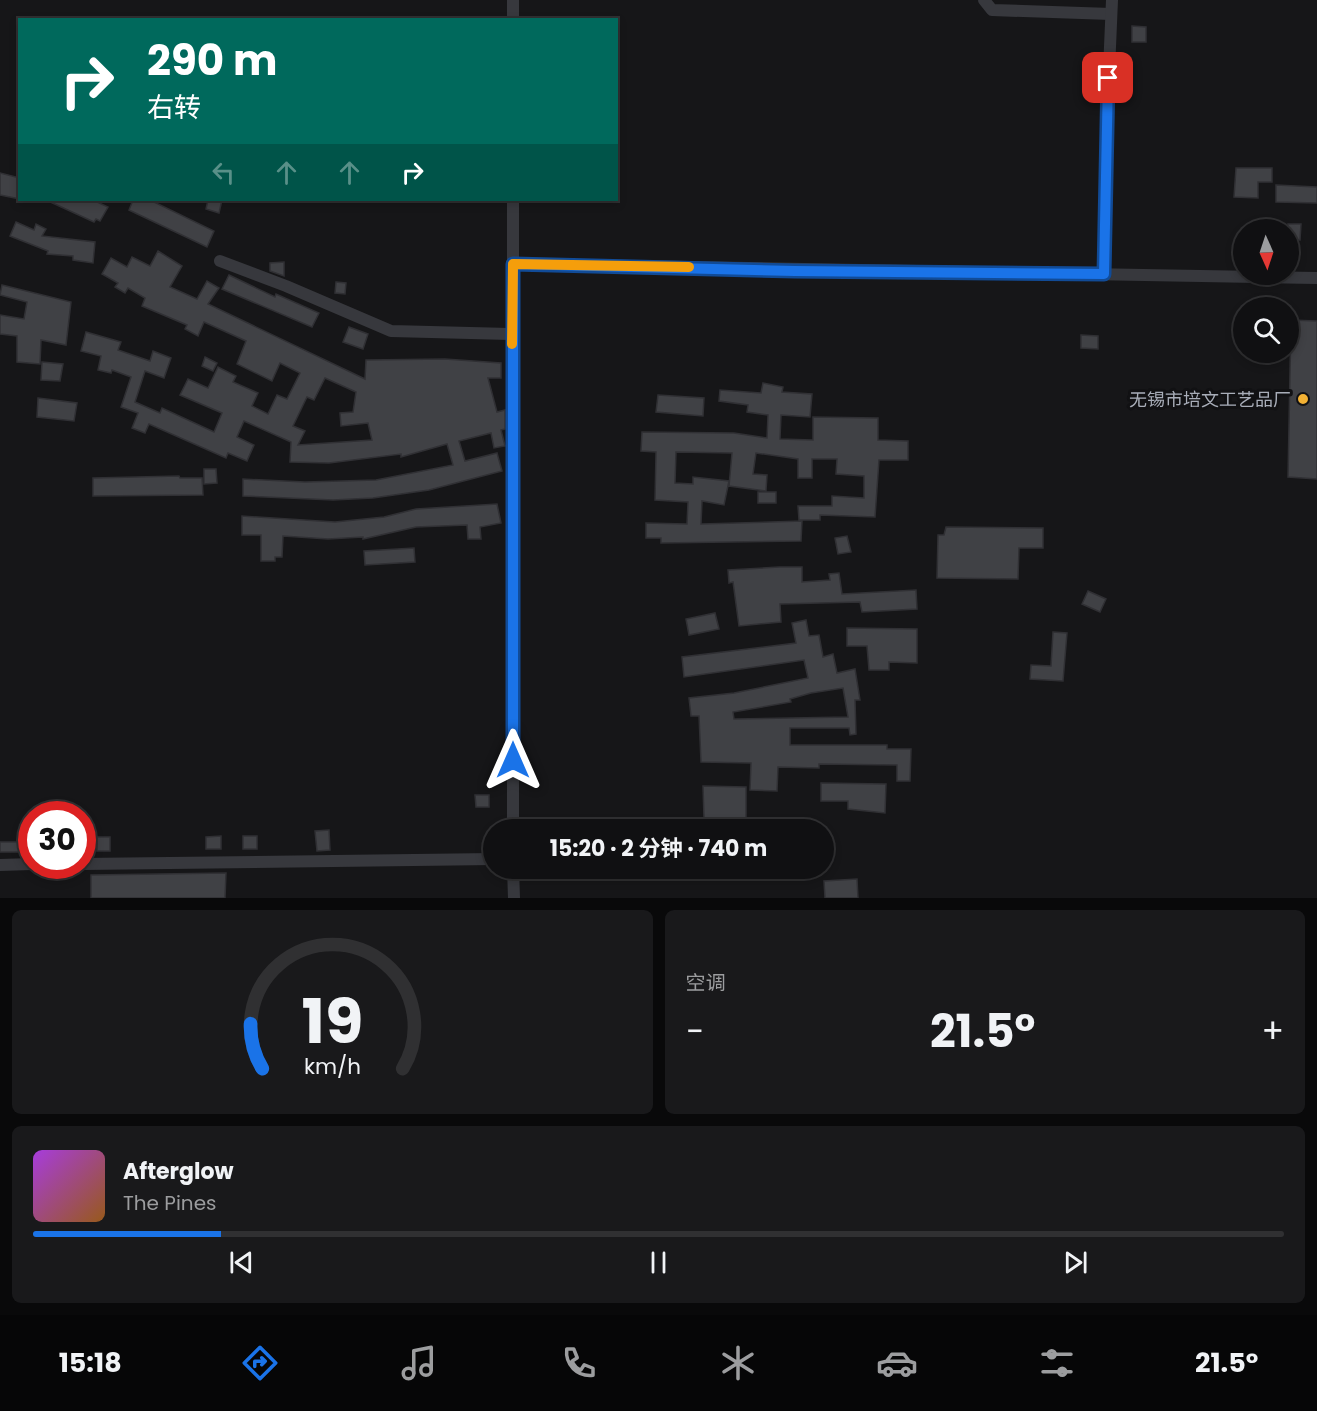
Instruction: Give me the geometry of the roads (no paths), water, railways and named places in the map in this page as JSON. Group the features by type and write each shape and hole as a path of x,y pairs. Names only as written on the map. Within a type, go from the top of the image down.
{"street":[{"path":"513,0 513,18"},
{"path":"984,0 992,10 1111,14"},
{"path":"1104,274 1105,164 1112,0"},
{"path":"513,201 513,819"},
{"path":"220,261 286,286 391,331 512,334"},
{"path":"513,264 795,271 1317,278"},
{"path":"96,864 483,858"},
{"path":"0,865 18,864"},
{"path":"513,879 514,898"}],"place":[{"name":"无锡市培文工艺品厂","path":"1303,399"}]}
